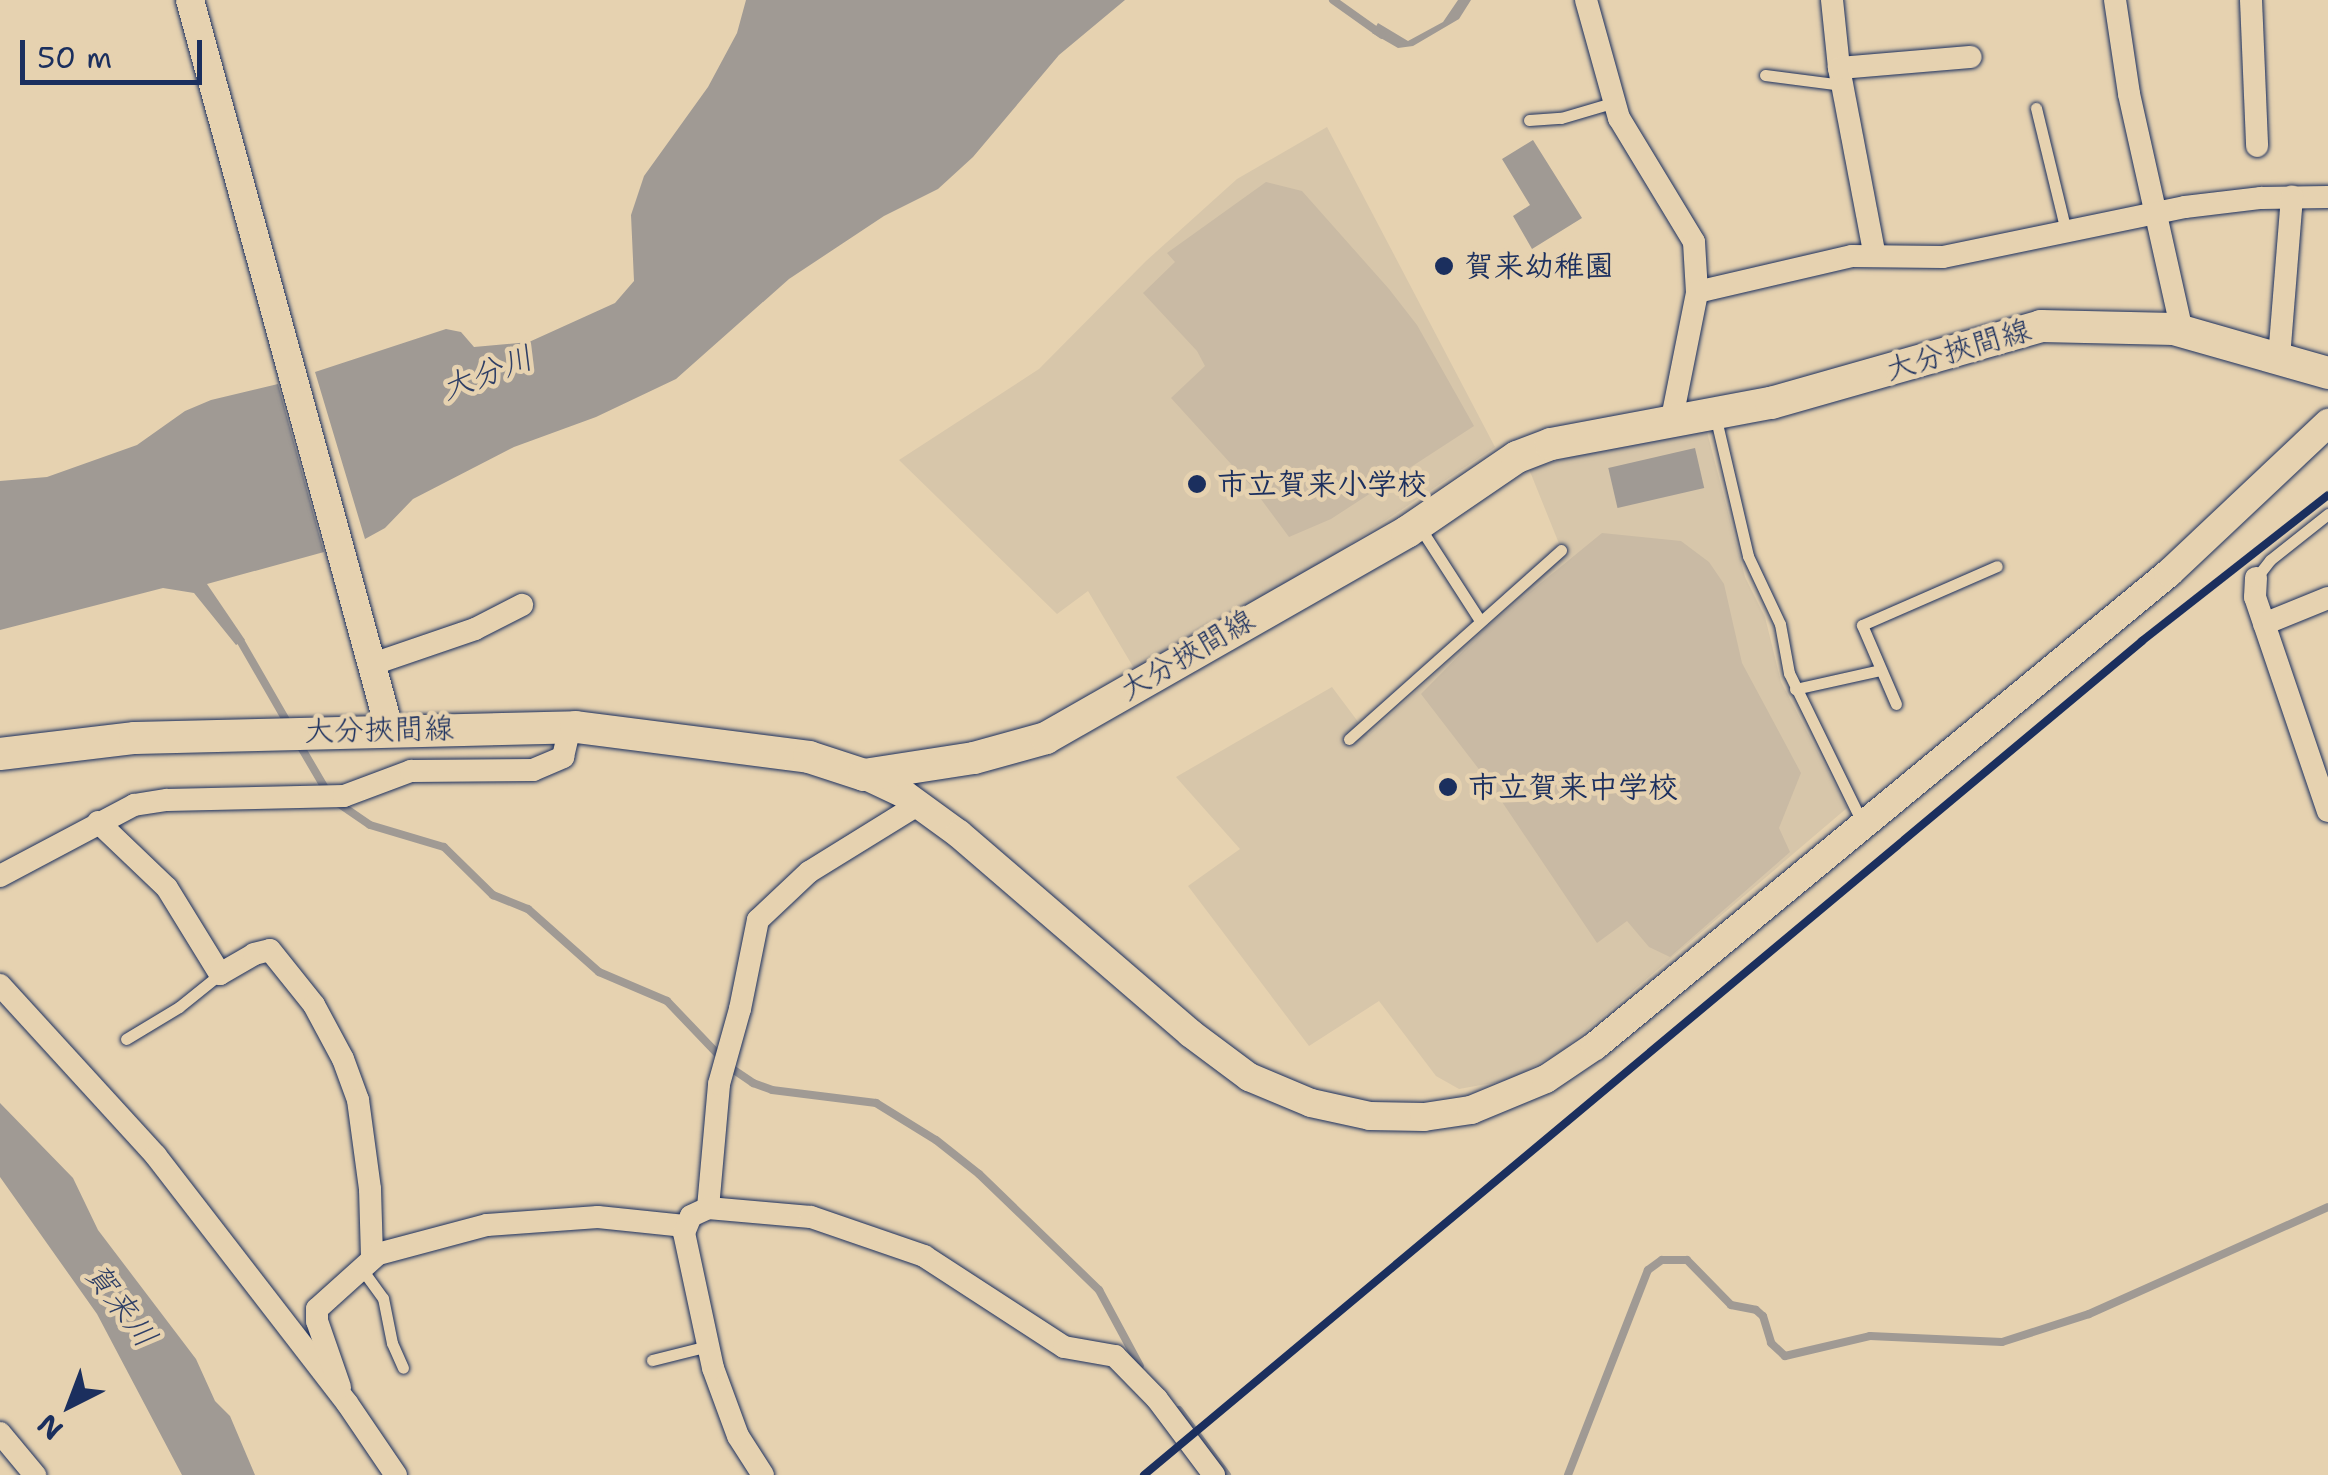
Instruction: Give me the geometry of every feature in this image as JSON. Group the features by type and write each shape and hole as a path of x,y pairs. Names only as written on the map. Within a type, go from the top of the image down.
{"main road":[{"name":"大分挾間線","path":"0,754 135,738 389,728 570,727 809,757 864,775 994,754 1046,738 1418,525 1532,449 1784,400 2024,328 2084,324 2182,330 2328,373"}],"street":[{"path":"190,0 389,728"},
{"path":"1586,0 1612,103 1629,140 1690,231 1696,254 1697,292 1671,423"},
{"path":"1832,0 1840,76 1875,256"},
{"path":"2114,0 2129,94 2182,330"},
{"path":"2251,0 2257,146"},
{"path":"1840,76 1970,56"},
{"path":"1697,292 1830,260 1943,257 2156,213 2292,196 2328,197"},
{"path":"2280,358 2292,196"},
{"path":"864,775 919,804 1190,1033 1249,1077 1310,1103 1398,1118 1454,1113 1491,1104 1561,1070 2169,573 2328,423"},
{"path":"2256,578 2255,597 2328,811"},
{"path":"2264,624 2328,598"},
{"path":"371,656 475,630 522,605"},
{"path":"0,876 98,822 153,801 344,796 400,772 533,770 564,757 570,727"},
{"path":"708,1208 721,1070 740,1009 758,920 809,872 919,804"},
{"path":"98,822 166,888 220,974 254,954 275,952 314,1004 354,1085 364,1138 366,1262"},
{"path":"0,985 156,1156 347,1403 396,1475"},
{"path":"763,1475 738,1436 708,1346 685,1226 694,1214 708,1208 810,1217 924,1256 1064,1348 1115,1356 1157,1399 1214,1475"},
{"path":"347,1403 316,1316 320,1304 366,1262 487,1225 598,1217 685,1226"},
{"path":"0,1433 35,1475"}],"lane":[{"path":"1766,76 1840,76"},
{"path":"1528,120 1560,118 1612,103"},
{"path":"2036,108 2066,231"},
{"path":"1714,416 1748,556 1780,624 1795,689 1863,825"},
{"path":"2256,578 2270,560 2328,514"},
{"path":"1418,525 1480,619"},
{"path":"1349,739 1561,550"},
{"path":"1896,704 1862,626 1997,566"},
{"path":"1795,689 1881,670"},
{"path":"126,1039 179,1007 220,974"},
{"path":"366,1262 379,1287 392,1343 403,1368"},
{"path":"652,1360 708,1346"}],"shaded area":[{"path":"1327,127 1495,447 1322,563 1135,670 1088,591 1057,614 899,460 1039,369 1146,261 1237,179"},
{"path":"1266,182 1302,191 1389,289 1417,325 1474,426 1331,519 1289,537 1252,487 1171,398 1205,366 1197,351 1143,293 1175,262 1167,253"},
{"path":"1706,428 1745,577 1765,617 1781,682 1847,808 1562,1051 1509,1080 1459,1089 1436,1076 1379,1001 1309,1046 1188,886 1240,849 1176,777 1332,687 1368,735 1564,556 1529,469 1586,452"},
{"path":"1602,533 1681,541 1709,562 1724,584 1742,663 1801,773 1779,828 1790,852 1670,957 1649,947 1627,921 1597,943 1488,781 1421,694 1487,627"}],"water":[{"name":"大分川","path":"746,0 1125,0 1059,55 973,157 938,189 884,216 789,279 676,379 596,417 514,447 413,499 385,528 365,539 315,372 446,329 461,332 474,347 529,342 615,303 634,281 631,215 644,176 708,87 737,33"},
{"path":"1458,0 1471,0 1459,19 1413,46 1398,48 1372,33 1378,23 1408,41 1443,22"},
{"path":"1533,140 1582,218 1532,249 1513,216 1530,205 1502,159"},
{"path":"278,384 324,552 207,584 245,640 236,645 194,593 163,588 0,630 0,481 47,477 137,445 185,411 211,400"},
{"path":"1695,448 1704,488 1618,508 1608,468"},
{"name":"賀来川","path":"0,1103 73,1178 98,1230 196,1359 215,1401 230,1416 255,1475 182,1475 97,1314 0,1177"}],"waterway":[{"path":"1333,0 1382,35"},
{"path":"241,642 289,725"},
{"path":"298,742 326,790"},
{"path":"335,801 370,825 444,847 493,895 528,909 599,972 667,1001 731,1068 753,1083 772,1090 876,1103 936,1140 979,1174 1099,1290 1140,1366"},
{"path":"1568,1475 1648,1270 1662,1260 1687,1260 1731,1305 1756,1310 1763,1316 1771,1343 1785,1356 1870,1336 2002,1342 2089,1314 2328,1207"},
{"path":"1179,1410 1227,1475"}],"railway":[{"path":"1144,1475 2142,641 2328,495"}],"place":[{"name":"賀来幼稚園","path":"1444,266"},
{"name":"市立賀来小学校","path":"1197,484"},
{"name":"市立賀来中学校","path":"1448,787"}]}
